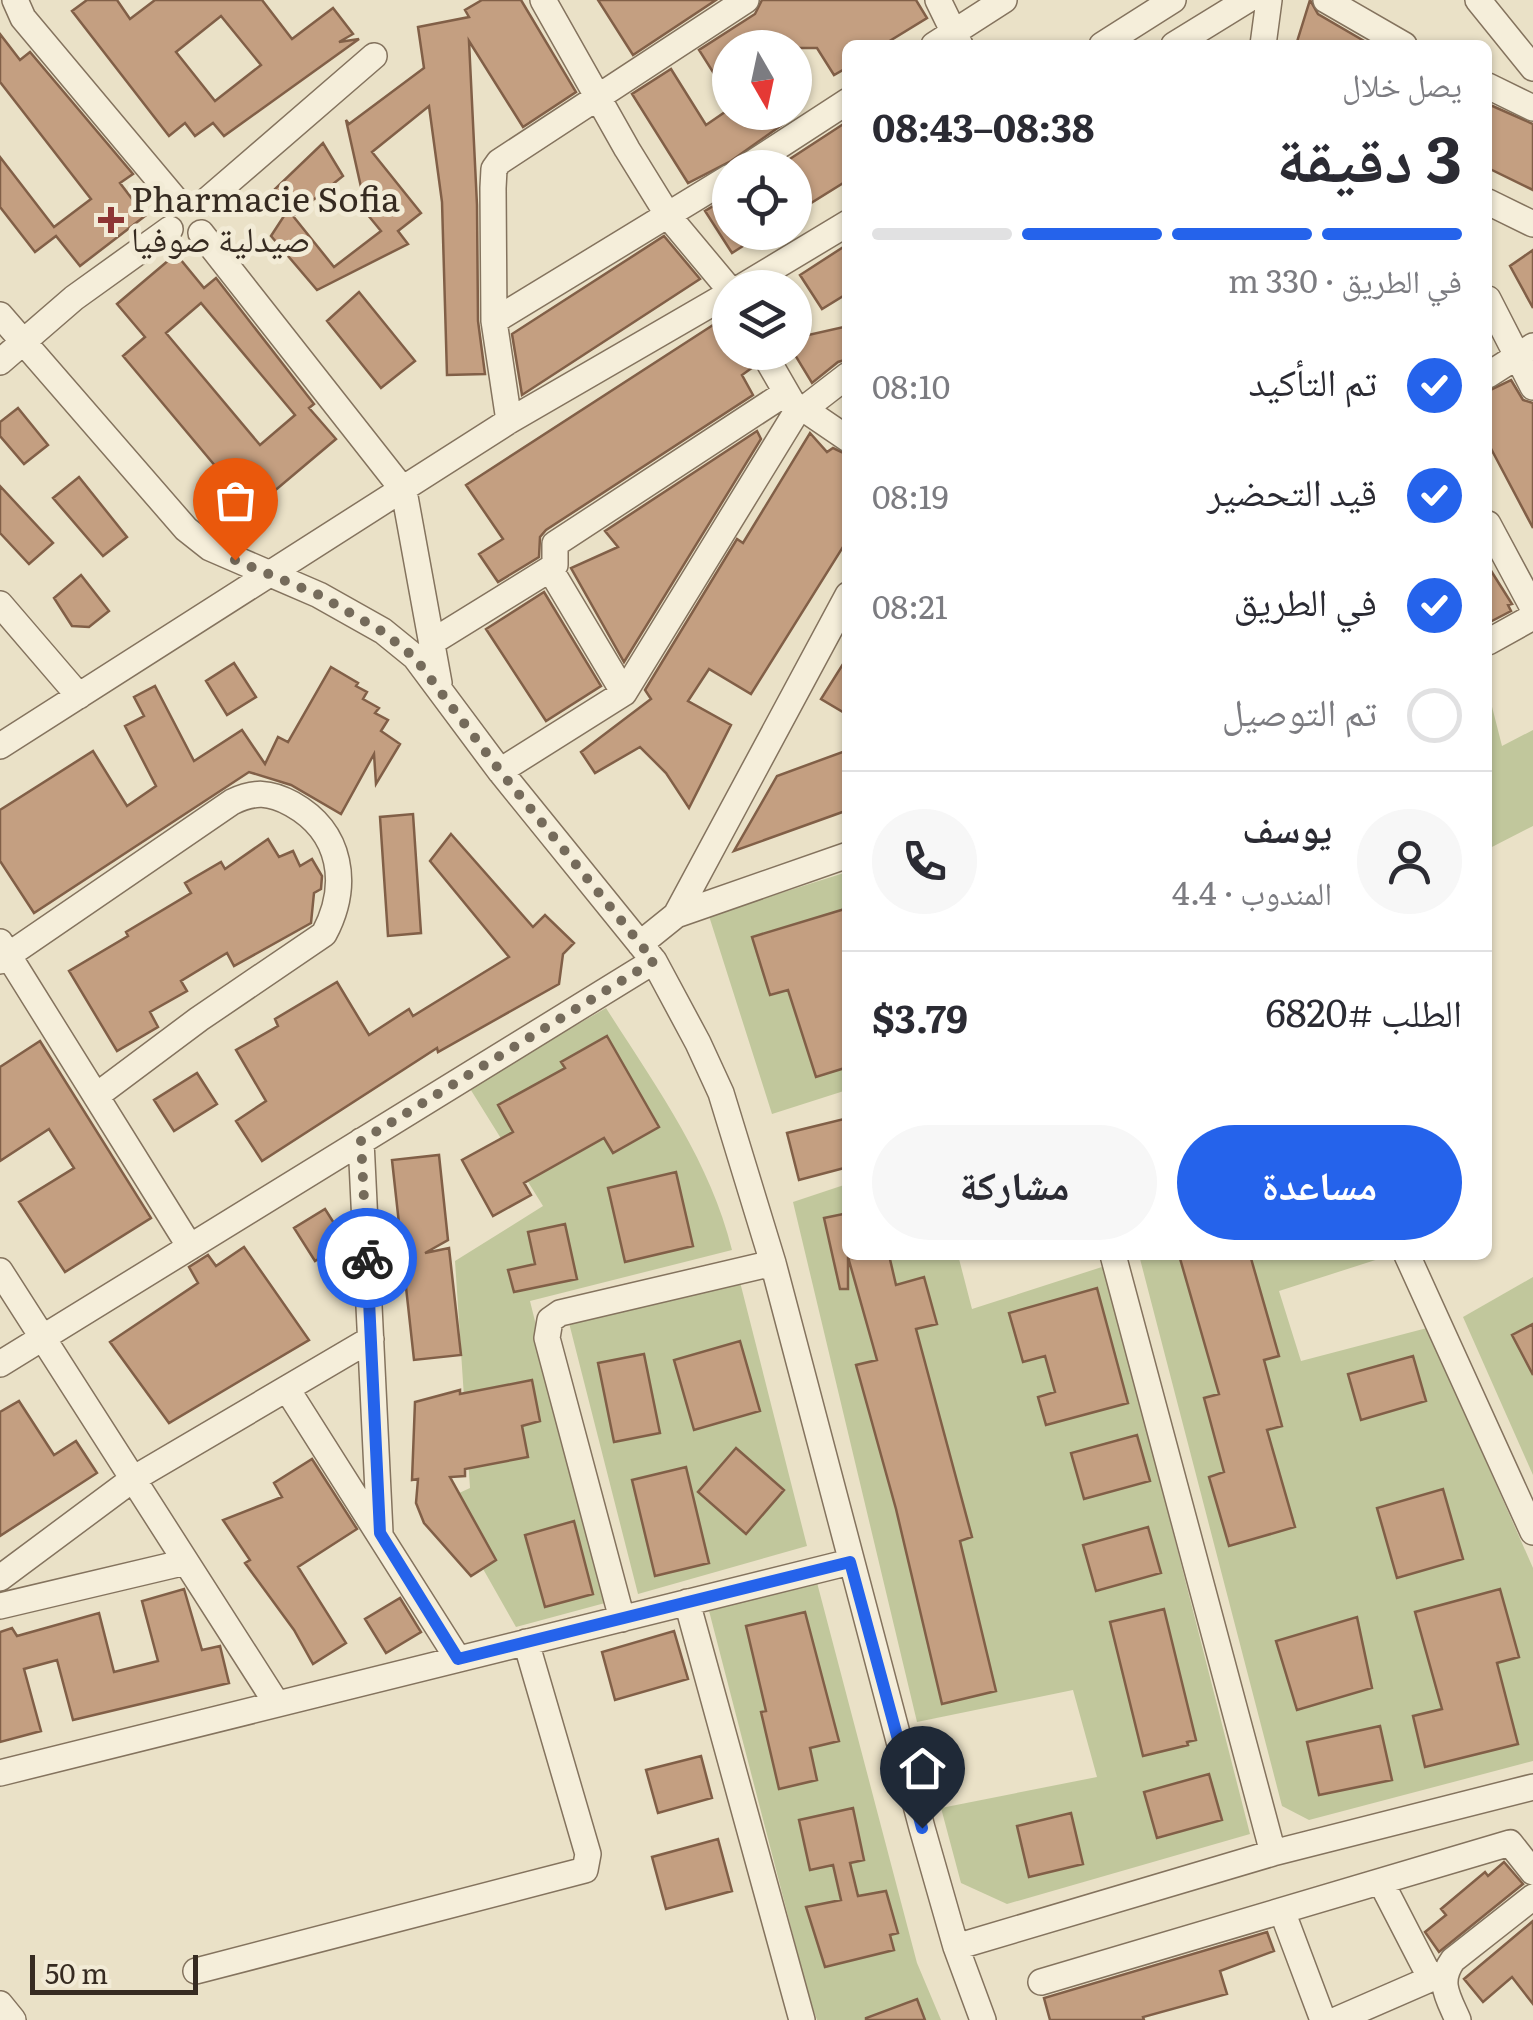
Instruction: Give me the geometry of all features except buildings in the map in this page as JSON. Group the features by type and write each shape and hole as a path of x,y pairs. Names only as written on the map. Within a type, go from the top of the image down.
{"street":[{"path":"15,0 24,18 174,198"},
{"path":"543,0 627,150 669,216 712,270"},
{"path":"510,422 494,321 494,169 499,162 746,0"},
{"path":"938,0 949,40"},
{"path":"950,40 1004,0"},
{"path":"1110,40 1174,0"},
{"path":"1182,40 1247,0"},
{"path":"1264,40 1269,0"},
{"path":"1478,0 1523,38 1533,68"},
{"path":"1340,4 1393,40"},
{"path":"205,202 374,56"},
{"path":"1492,88 1533,108"},
{"path":"773,150 842,105"},
{"path":"494,321 712,189"},
{"path":"190,193 205,202 209,218 201,233 184,238 170,229 165,213 174,198 190,193"},
{"path":"1492,204 1533,224"},
{"path":"770,270 842,227"},
{"path":"0,362 74,298 170,229"},
{"path":"201,233 404,491 440,688"},
{"path":"0,746 510,422 712,303"},
{"path":"1492,305 1525,352 1533,387"},
{"path":"0,316 186,530 210,548 319,595 383,632 415,658 500,771 647,952 721,1094 773,1263 956,1947 983,2020"},
{"path":"1492,373 1525,352"},
{"path":"774,370 795,405 842,434"},
{"path":"432,642 550,569 555,565 555,544 842,379"},
{"path":"500,771 624,693 795,405"},
{"path":"1492,531 1533,608"},
{"path":"550,569 624,693"},
{"path":"0,604 80,696"},
{"path":"1492,640 1533,617"},
{"path":"0,1364 361,1141 647,952 676,915 837,635"},
{"path":"96,1096 198,1019 324,934 337,901 336,857 331,840 310,814 265,793 250,793 3,953 190,1246"},
{"path":"676,915 842,857"},
{"path":"361,1141 380,1533"},
{"path":"1113,1260 1273,1852"},
{"path":"1409,1260 1533,1532"},
{"path":"622,1619 547,1338 550,1320 560,1314 773,1263"},
{"path":"0,1271 277,1704"},
{"path":"0,1578 133,1478 371,1338"},
{"path":"287,1389 458,1659"},
{"path":"0,1606 186,1562"},
{"path":"0,1772 850,1562"},
{"path":"687,1602 802,2020"},
{"path":"196,1971 586,1870 588,1854 526,1642"},
{"path":"956,1947 1273,1852 1533,1788"},
{"path":"1042,1982 1522,1841 1533,1872"},
{"path":"1381,1882 1444,1985 1458,2020"},
{"path":"1336,2020 1437,1976 1526,1902"},
{"path":"1282,1910 1323,2020"},
{"path":"0,2004 13,2020"}],"green space":[{"path":"1492,707 1502,746 1533,730 1533,826 1492,847"},
{"path":"842,874 842,1092 772,1114 709,916"},
{"path":"606,1008 695,1154 732,1250 530,1301 605,1603 516,1627 444,1500 470,1488 455,1261 543,1206 469,1087"},
{"path":"842,1186 842,1260 959,1260 972,1309 1105,1266 1250,1834 1007,1904 961,1883 941,1808 1097,1777 1073,1690 917,1722 793,1202"},
{"path":"1140,1260 1375,1260 1279,1291 1301,1361 1427,1328 1533,1568 1533,1761 1309,1820 1282,1806"},
{"path":"1533,1277 1533,1475 1463,1317"},
{"path":"739,1278 807,1546 638,1594 568,1319"},
{"path":"815,1575 917,1963 941,2020 817,2020 809,1997 707,1603"}],"way so far":[{"path":"235,560 319,595 383,632 415,658 500,771 654,961 361,1141 367,1258"}],"place":[{"name":"Pharmacie Sofia صيدلية صوفيا","path":"111,220"}],"route":[{"path":"367,1258 380,1533 458,1659 850,1562 922,1828"}]}
